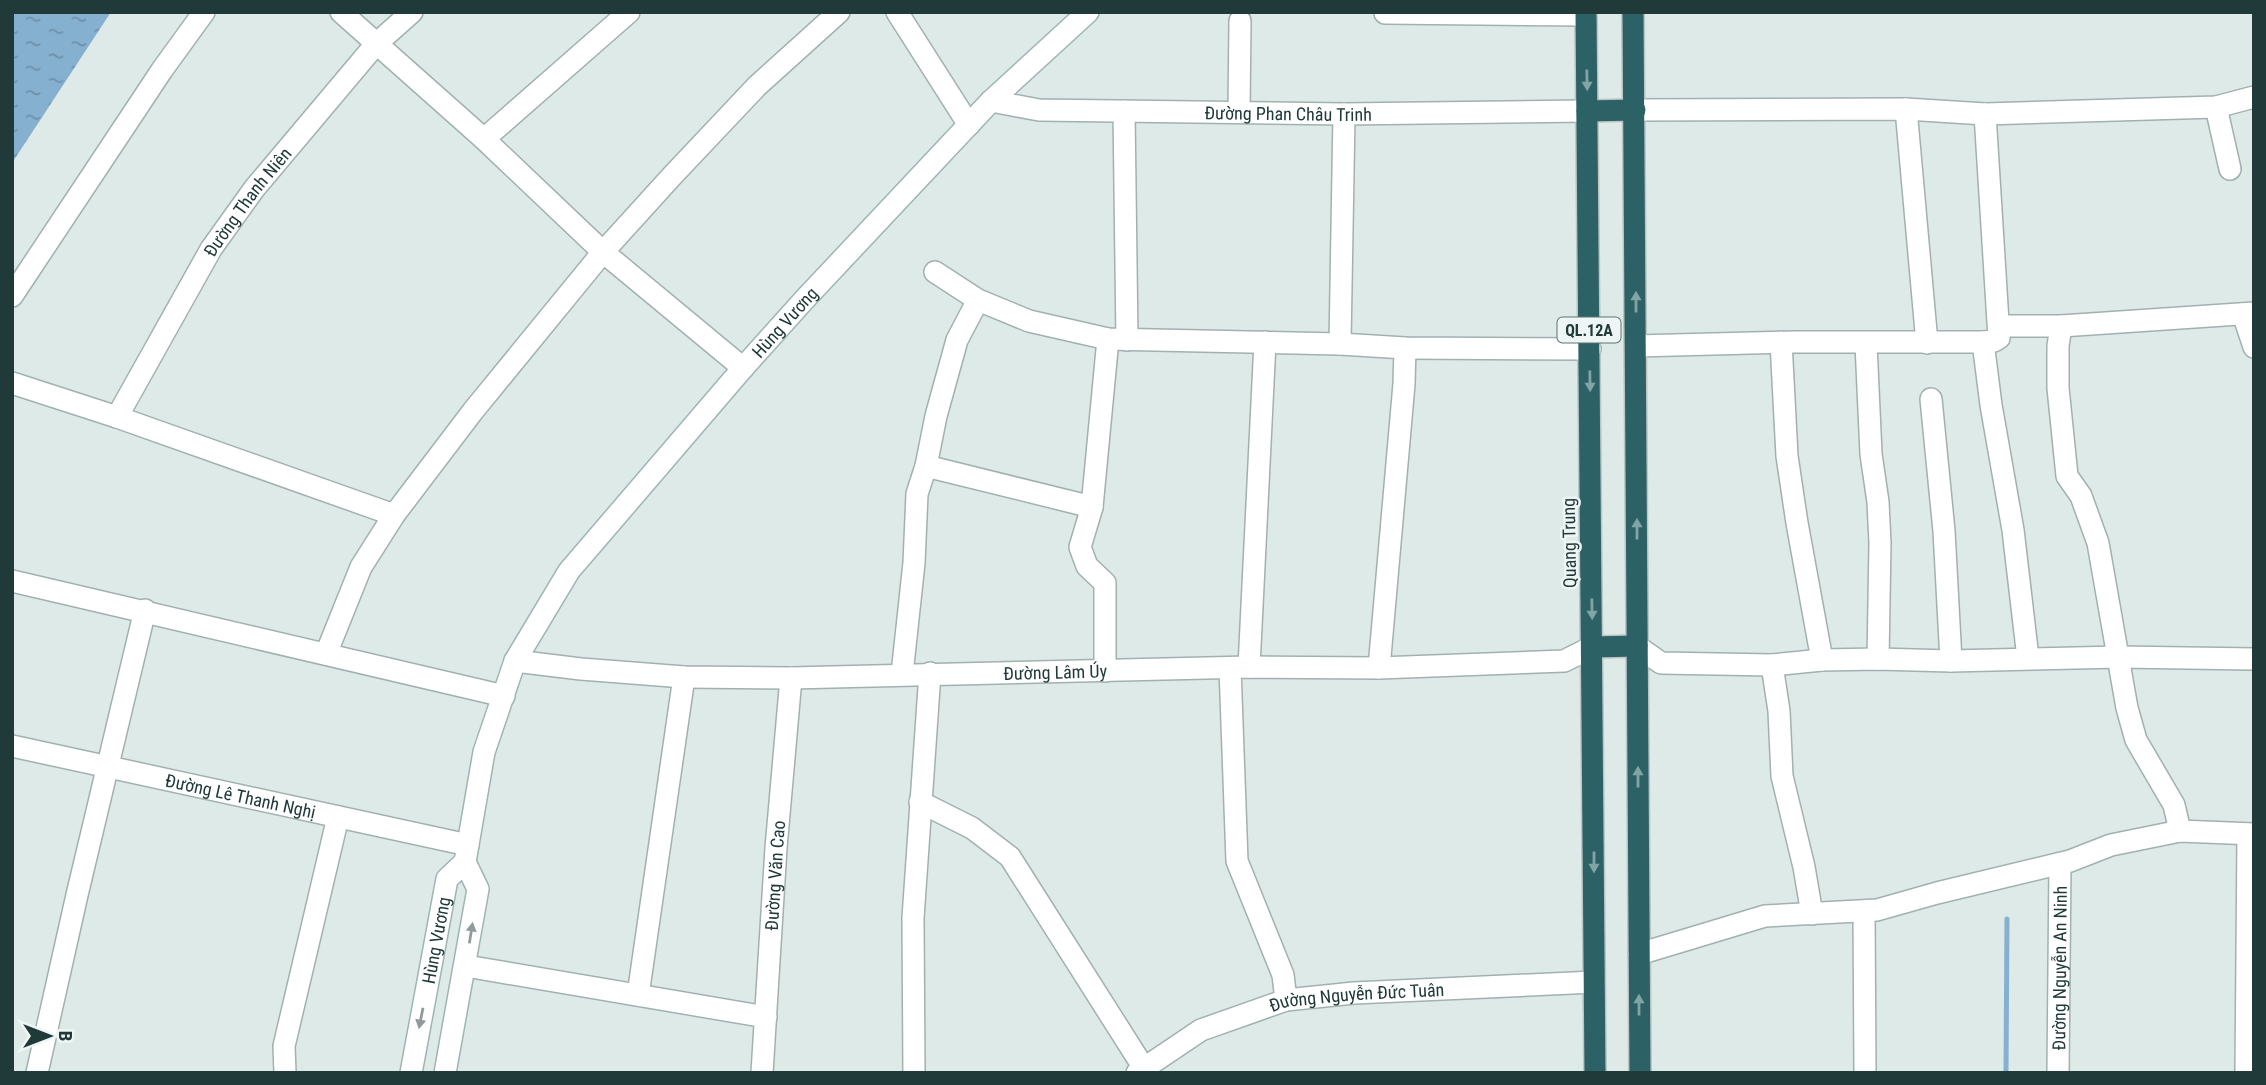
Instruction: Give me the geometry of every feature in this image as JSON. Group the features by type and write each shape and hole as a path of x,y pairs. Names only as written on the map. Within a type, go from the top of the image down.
{"highway":[{"name":"QL.12A","path":"1633,12 1640,1073"},
{"name":"Quang Trung","path":"1586,13 1595,1073"},
{"path":"1587,111 1635,110"},
{"path":"1592,647 1637,646"}],"street":[{"path":"12,296 162,70 204,12"},
{"path":"341,12 484,139 603,252 743,368"},
{"name":"Đường Thanh Niên","path":"117,417 211,249 254,188 376,44 412,12"},
{"path":"484,139 629,12"},
{"path":"327,654 361,567 394,515 473,411 603,252 757,86 839,12"},
{"path":"897,12 969,125"},
{"name":"Hùng Vương","path":"445,1073 478,889 467,854 484,752 515,661 569,570 743,368 991,101 1088,12"},
{"path":"1385,13 1586,13"},
{"path":"1239,111 1240,21"},
{"path":"1635,110 1906,109 1984,114 2216,107 2254,97"},
{"name":"Đường Phan Châu Trinh","path":"991,101 1039,110 1343,114 1587,111"},
{"path":"2216,107 2230,169"},
{"path":"1906,109 1927,343"},
{"path":"1105,671 1105,583 1087,566 1080,547 1092,507 1118,340 1124,111"},
{"path":"1340,344 1343,114"},
{"path":"1636,346 1781,342 1983,342 1999,338 1984,114"},
{"path":"934,272 978,300 1028,321 1118,340 1340,344 1405,348 1590,349"},
{"path":"902,674 914,563 917,494 957,340 978,300"},
{"path":"1999,326 2061,326 2249,313 2254,347"},
{"path":"2061,326 2058,388 2067,476 2081,496 2098,543 2127,708 2136,740 2174,805 2180,831"},
{"path":"1265,342 1240,668 1237,861 1283,975 1286,1000"},
{"path":"1781,342 1787,456 1822,660"},
{"path":"1983,342 1993,418 2013,530 2028,658"},
{"path":"1866,344 1871,454 1878,502 1880,543 1878,659"},
{"path":"1379,668 1405,348"},
{"path":"12,383 117,417 394,515"},
{"path":"1931,398 1944,531 1951,662"},
{"path":"926,466 1092,507"},
{"path":"12,581 503,696"},
{"path":"37,1073 145,610"},
{"path":"1637,646 1661,663 1772,665 1822,660 1951,662 2119,657 2254,659"},
{"name":"Đường Lâm Úy","path":"515,661 684,677 791,678 930,673 1379,668 1564,661 1592,647"},
{"path":"1772,665 1779,712 1782,776 1804,867 1812,914"},
{"path":"914,1073 913,918 930,673"},
{"path":"638,996 684,677"},
{"name":"Đường Văn Cao","path":"762,1073 776,848 791,678"},
{"name":"Đường Lê Thanh Nghị","path":"12,746 338,817 467,854"},
{"path":"920,802 972,828 1010,857 1143,1071"},
{"path":"285,1073 284,1046 338,817"},
{"path":"1639,954 1765,916 1877,910 2060,864 2111,845 2180,831 2251,834 2246,1073"},
{"name":"Hùng Vương","path":"411,1073 447,879 467,854"},
{"name":"Đường Nguyễn An Ninh","path":"2058,1073 2060,864"},
{"path":"1864,911 1865,1073"},
{"path":"466,966 766,1017"},
{"name":"Đường Nguyễn Đức Tuân","path":"1143,1071 1201,1030 1286,1000 1354,993 1594,982"}],"water":[{"path":"12,12 111,12 12,163"}],"waterway":[{"path":"2006,1073 2007,919"}]}
